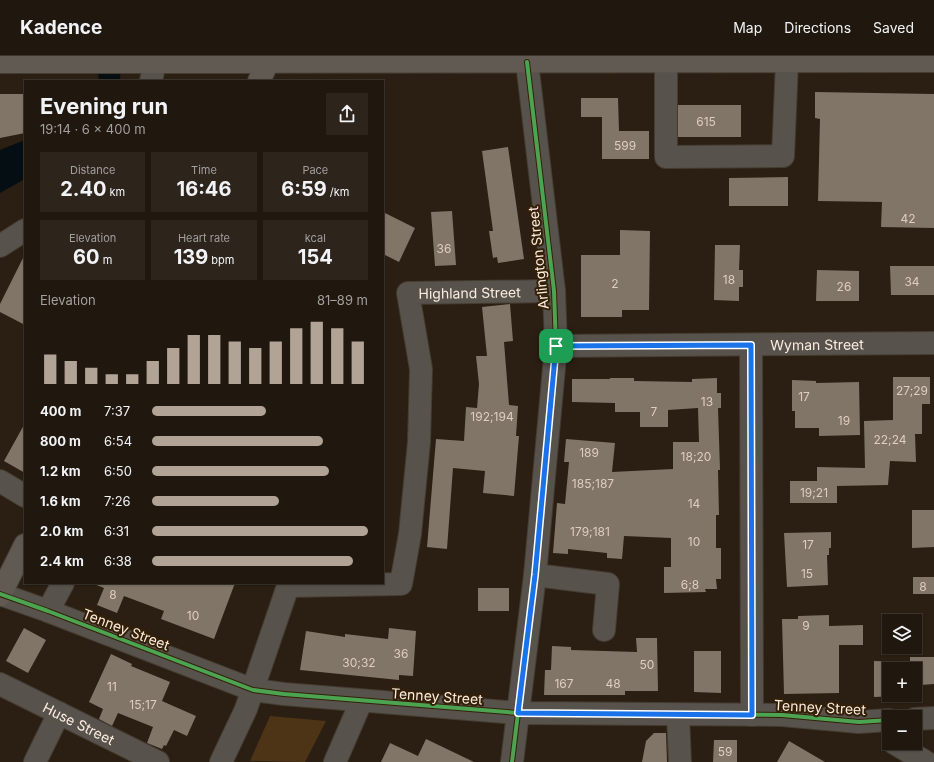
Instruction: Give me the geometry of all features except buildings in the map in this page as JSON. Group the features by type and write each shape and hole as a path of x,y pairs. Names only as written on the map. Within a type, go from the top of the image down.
{"main road":[{"path":"0,62 77,62 150,68 209,59 268,62 493,59 527,62 666,62 720,59 787,62 934,61"},
{"path":"259,80 268,62"},
{"path":"0,595 24,547"}],"street":[{"name":"Arlington Street","path":"512,762 535,575 556,346 554,291 527,62"},
{"path":"666,62 666,157 674,157 783,156 787,62"},
{"path":"0,246 24,231"},
{"name":"Highland Street","path":"289,585 401,584 410,534 418,442 421,368 408,293 554,291"},
{"name":"Wyman Street","path":"556,346 934,343"},
{"path":"751,345 752,715"},
{"path":"0,482 24,495"},
{"path":"535,575 608,584 604,630"},
{"path":"48,611 62,584"},
{"path":"221,762 253,690 289,585"},
{"name":"Tenney Street","path":"0,595 48,611 253,690 361,702 518,713 782,715 859,722 882,720"},
{"name":"Huse Street","path":"0,684 158,762"},
{"path":"335,762 361,702"},
{"path":"35,762 59,713"},
{"path":"678,715 680,762"},
{"path":"922,719 934,718"},
{"path":"859,722 882,736"},
{"path":"906,750 926,762"}],"shaded area":[{"path":"96,56 121,56 120,80 99,80"},
{"path":"24,140 24,180 0,193 0,150"},
{"path":"270,716 326,721 305,762 250,761"}],"cycle path":[{"path":"512,762 535,575 556,346 554,291 527,62"},
{"path":"0,594 253,690 284,694 518,713 782,715 859,722 882,720"}],"route":[{"path":"751,345 752,715 518,713 535,575 556,346 751,345"}]}
